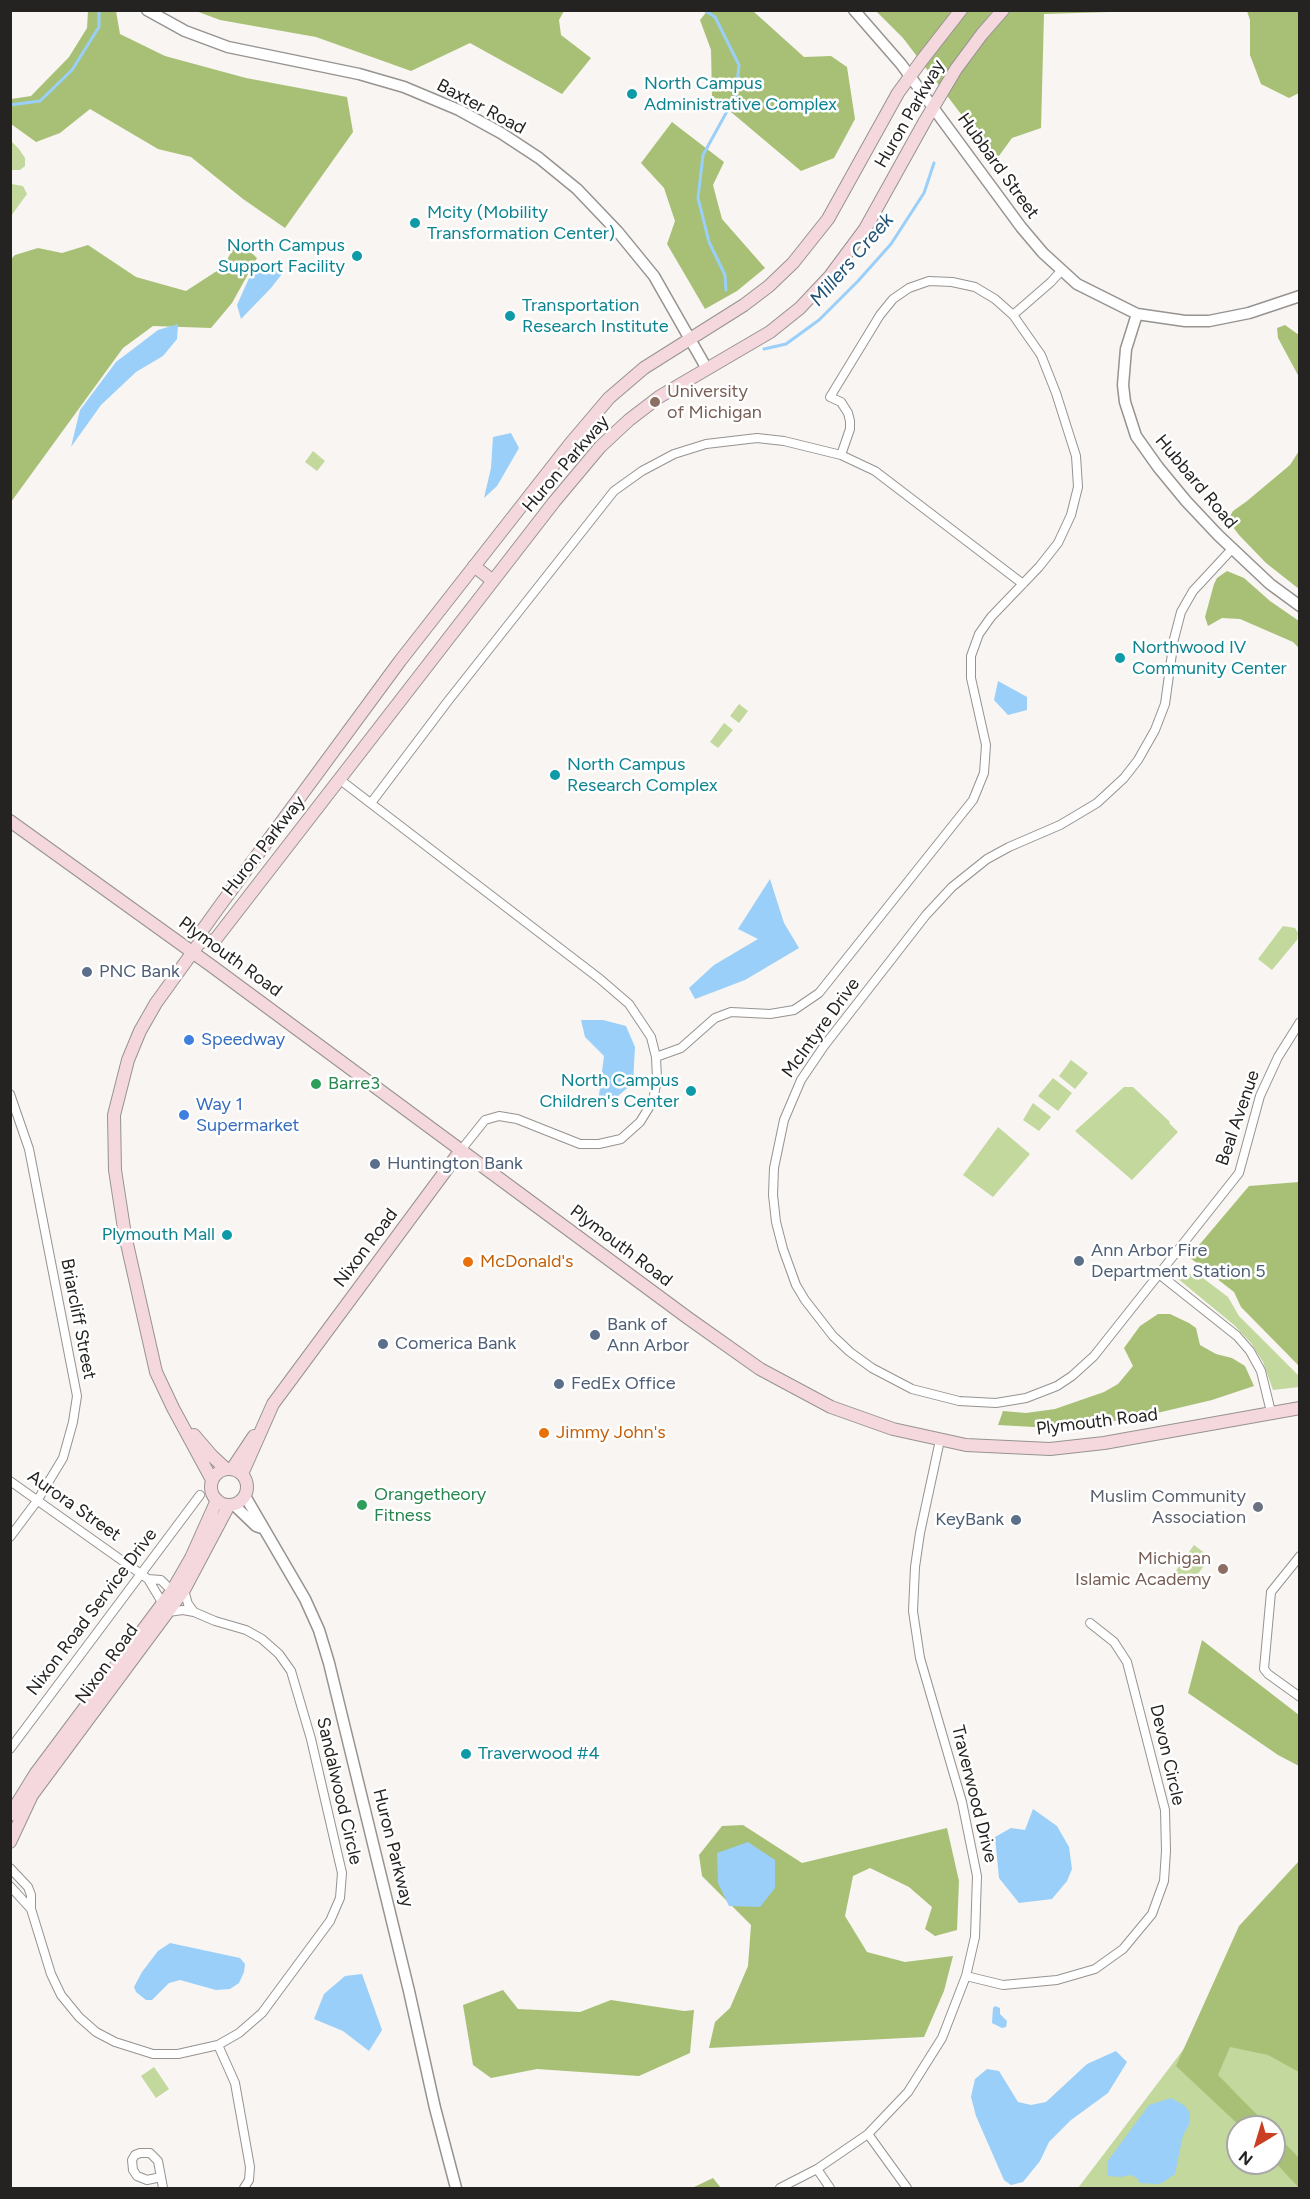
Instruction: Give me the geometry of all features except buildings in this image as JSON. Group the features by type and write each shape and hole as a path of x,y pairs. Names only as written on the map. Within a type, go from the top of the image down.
{"main road":[{"name":"Huron Parkway","path":"212,1480 156,1372 125,1235 115,1170 114,1115 128,1060 140,1031 156,1003 197,947 201,932 330,755 570,444 609,398 644,368 758,295 784,273 816,237 910,75 961,10"},
{"name":"Huron Parkway","path":"197,947 214,940 585,464 617,430 659,397 770,332 800,308 830,276 865,229 956,69 1003,10"},
{"path":"474,566 493,581"},
{"path":"330,755 331,767 339,779"},
{"name":"Plymouth Road","path":"10,821 197,947 461,1150 688,1318 760,1369 831,1407 893,1430 966,1445 1050,1449 1104,1443 1299,1408"},
{"name":"Nixon Road","path":"233,1471 273,1404 461,1150"},
{"name":"Huron Parkway","path":"177,1416 212,1456 233,1471"},
{"path":"233,1471 247,1484 245,1496 231,1505 217,1500 211,1491 215,1475 233,1471"},
{"name":"Nixon Road","path":"178,1590 217,1500"},
{"name":"Nixon Road","path":"10,1842 32,1795 164,1612 231,1505"},
{"name":"Nixon Road","path":"10,1815 36,1773 164,1612"}],"street":[{"name":"Baxter Road","path":"147,10 185,30 228,47 359,74 404,87 452,107 501,133 560,174 604,216 654,276 707,369"},
{"name":"Hubbard Street","path":"854,10 910,75 1043,253 1077,284 1137,314 1185,321 1209,321 1250,314 1299,297"},
{"path":"1013,315 1061,271"},
{"path":"656,1057 681,1048 715,1018 730,1012 770,1014 794,1010 819,993 973,800 984,773 986,745 970,678 971,656 979,634 991,617 1058,543 1071,515 1078,487 1076,456 1041,355 1013,315 995,299 975,287 952,282 929,281 909,288 892,299 862,341 830,397 841,402 850,421 850,429 841,455"},
{"name":"Hubbard Road","path":"1137,314 1126,349 1124,367 1125,402 1136,436 1186,501 1232,549 1270,584 1299,606"},
{"path":"371,803 448,701 614,491 642,471 674,454 706,444 757,438 784,441 841,455 875,471 1023,584"},
{"name":"McIntyre Drive","path":"1160,1274 1094,1356 1057,1386 1026,1398 996,1403 959,1401 934,1396 912,1389 872,1368 833,1336 805,1300 789,1268 776,1222 773,1195 774,1168 784,1120 801,1081 824,1046 939,900 951,887 987,860 1009,847 1060,825 1097,804 1138,760 1166,704 1174,639 1181,612 1193,591 1232,549"},
{"path":"339,779 588,970 629,1004 651,1037 656,1057 657,1079 653,1101 640,1122 621,1139 599,1144 580,1144 516,1119 499,1116 485,1120 461,1150"},
{"name":"Beal Avenue","path":"1160,1274 1239,1173 1260,1096 1299,1022"},
{"name":"Briarcliff Street","path":"10,1094 29,1149 76,1396 73,1422 63,1458 37,1501 10,1537"},
{"path":"1160,1274 1237,1336 1250,1351 1261,1371 1270,1412"},
{"name":"Traverwood Drive","path":"780,2188 817,2169 868,2134 908,2092 942,2038 966,1976 975,1937 977,1876 962,1802 920,1658 913,1611 919,1544 940,1440"},
{"name":"Aurora Street","path":"10,1481 145,1576 161,1580 178,1590"},
{"name":"Nixon Road Service Drive","path":"10,1749 145,1576 200,1495"},
{"name":"Huron Parkway","path":"245,1496 305,1599 319,1630 329,1663 456,2188"},
{"name":"Huron Parkway","path":"231,1505 256,1526 262,1528"},
{"path":"1299,1556 1271,1592 1264,1669 1299,1697"},
{"name":"Aurora Street","path":"145,1576 160,1599 164,1612"},
{"path":"178,1590 194,1612"},
{"name":"Sandalwood Circle","path":"10,1868 28,1887 31,1895 31,1909 51,1974 61,1995 79,2017 96,2032 115,2042 153,2054 178,2054 218,2045 239,2033 262,2013 330,1921 340,1898 342,1873 311,1739 291,1671 279,1654 262,1639 246,1630 194,1612 183,1610 164,1612"},
{"name":"Devon Circle","path":"966,1976 1003,1986 1057,1980 1095,1969 1123,1949 1152,1914 1164,1881 1165,1810 1127,1662 1114,1642 1090,1623"},
{"name":"Sandalwood Circle","path":"10,1886 31,1909"},
{"path":"218,2045 235,2083 250,2167 249,2180 244,2188"},
{"path":"868,2134 907,2188"},
{"path":"817,2169 830,2188"},
{"path":"161,2177 164,2188"}],"green space":[{"path":"708,10 753,11 804,57 831,56 847,67 855,119 834,158 801,171 712,96 711,50 700,20"},
{"path":"1175,10 1044,14 1041,128 1012,138 996,160 903,38 876,11"},
{"path":"88,11 116,11 120,34 165,56 246,78 347,97 353,132 285,228 243,199 191,157 158,149 90,109 60,133 36,142 11,124 11,99 31,96 69,57 87,28"},
{"path":"196,11 564,11 559,20 561,35 591,58 562,94 470,43 411,71 316,37 220,20"},
{"path":"1247,11 1299,11 1299,93 1289,98 1261,84 1250,55 1250,20"},
{"path":"672,122 724,162 713,185 722,219 765,268 737,291 705,309 667,244 675,221 664,188 641,163"},
{"path":"11,141 25,158 25,166 20,170 11,170"},
{"path":"11,184 23,186 27,194 11,216"},
{"path":"238,240 257,258 232,303 211,328 153,326 123,348 11,502 11,259 15,255 38,248 62,253 88,245 136,277 186,291 223,267"},
{"path":"1285,325 1299,335 1299,377 1278,338 1277,328"},
{"path":"313,451 325,461 317,471 305,462"},
{"path":"1299,451 1299,589 1266,563 1239,535 1230,523 1230,516 1233,511 1290,465"},
{"path":"1227,571 1244,578 1270,601 1299,621 1299,648 1293,642 1240,619 1222,618 1208,626 1205,617 1214,584 1217,578"},
{"path":"739,704 748,711 739,723 730,716"},
{"path":"724,723 733,730 718,748 710,742"},
{"path":"1283,926 1295,928 1298,933 1297,940 1272,970 1258,959"},
{"path":"1071,1060 1088,1073 1075,1089 1059,1076"},
{"path":"1053,1078 1072,1093 1058,1111 1038,1096"},
{"path":"1124,1087 1133,1087 1178,1132 1132,1180 1075,1131"},
{"path":"1033,1103 1051,1117 1039,1131 1023,1120"},
{"path":"998,1127 1030,1154 993,1197 963,1175"},
{"path":"1300,1182 1299,1366 1241,1307 1234,1292 1189,1257 1249,1186"},
{"path":"1195,1272 1228,1297 1239,1316 1299,1376 1299,1387 1273,1390 1263,1362 1251,1343 1234,1325 1177,1278"},
{"path":"1158,1314 1170,1314 1196,1328 1200,1345 1245,1366 1254,1386 1212,1400 1136,1418 1080,1426 998,1425 1003,1411 1026,1413 1055,1409 1104,1392 1118,1384 1133,1366 1124,1348 1140,1326"},
{"path":"1194,1545 1210,1557 1191,1584 1175,1572"},
{"path":"1202,1640 1299,1715 1299,1766 1278,1755 1188,1693"},
{"path":"743,1825 802,1863 947,1828 959,1881 957,1930 935,1936 925,1929 932,1907 909,1887 870,1868 853,1876 845,1916 867,1952 905,1962 953,1956 944,1991 924,2037 709,2048 715,2022 730,2008 748,1966 751,1925 702,1876 699,1855 722,1826"},
{"path":"1299,1861 1299,2072 1268,2055 1230,2047 1218,2075 1257,2115 1228,2115 1176,2066 1239,1926"},
{"path":"1299,1895 1299,2188 1078,2188 1202,2025"},
{"path":"503,1990 518,2009 580,2012 611,2000 684,2011 694,2010 690,2053 639,2076 537,2069 491,2078 473,2065 463,2005"},
{"path":"154,2067 169,2089 156,2098 141,2076"},
{"path":"1286,2144 1299,2158 1299,2188 1286,2174"},
{"path":"713,2178 721,2188 692,2188"}],"water":[{"path":"263,262 285,270 241,319 237,305 250,276"},
{"path":"178,324 177,339 163,356 136,372 101,405 71,447 80,410 116,362 158,330"},
{"path":"511,433 519,448 497,486 484,498 491,468 493,437"},
{"path":"998,681 1027,697 1027,710 1008,715 994,700"},
{"path":"770,879 784,923 799,948 745,980 695,999 689,988 714,965 758,939 738,929"},
{"path":"581,1020 603,1020 626,1026 635,1047 633,1083 618,1096 598,1103 604,1056 585,1037"},
{"path":"1033,1809 1057,1826 1069,1847 1072,1869 1067,1881 1052,1899 1019,1903 999,1878 995,1837 1011,1828 1025,1830"},
{"path":"748,1842 775,1860 775,1888 760,1907 729,1906 718,1883 717,1853"},
{"path":"170,1943 240,1958 245,1964 239,1983 230,1989 216,1990 180,1980 169,1983 152,2000 146,2000 136,1992 134,1987 158,1951"},
{"path":"362,1974 382,2030 369,2051 343,2031 314,2019 324,1994 345,1976"},
{"path":"995,2006 1000,2008 1000,2014 1007,2021 1006,2027 1002,2028 992,2023"},
{"path":"1116,2051 1127,2062 1108,2093 1071,2120 1049,2142 1040,2161 1023,2182 1011,2185 1004,2180 976,2116 971,2097 975,2079 987,2069 999,2071 1018,2102 1031,2105 1046,2102 1087,2064"},
{"path":"1171,2098 1185,2106 1190,2113 1189,2125 1183,2135 1175,2174 1157,2184 1140,2183 1131,2175 1108,2176 1107,2162 1149,2105"}],"waterway":[{"name":"Millers Creek","path":"10,105 40,101 72,70 99,27 99,10"},
{"name":"Millers Creek","path":"704,10 715,17 739,65 736,95 703,155 698,198 709,242 725,275 726,290"},
{"name":"Millers Creek","path":"764,349 786,344 819,320 858,281 891,244 924,193 934,163"}],"place":[{"name":"North Campus Administrative Complex","path":"632,94"},
{"name":"Mcity (Mobility Transformation Center)","path":"415,223"},
{"name":"North Campus Support Facility","path":"357,256"},
{"name":"Transportation Research Institute","path":"510,316"},
{"name":"University of Michigan","path":"655,402"},
{"name":"Northwood IV Community Center","path":"1120,658"},
{"name":"North Campus Research Complex","path":"555,775"},
{"name":"PNC Bank","path":"87,972"},
{"name":"Speedway","path":"189,1040"},
{"name":"Barre3","path":"316,1084"},
{"name":"North Campus Children's Center","path":"691,1091"},
{"name":"Way 1 Supermarket","path":"184,1115"},
{"name":"Huntington Bank","path":"375,1164"},
{"name":"Plymouth Mall","path":"227,1235"},
{"name":"Ann Arbor Fire Department Station 5","path":"1079,1261"},
{"name":"McDonald's","path":"468,1262"},
{"name":"Bank of Ann Arbor","path":"595,1335"},
{"name":"Comerica Bank","path":"383,1344"},
{"name":"FedEx Office","path":"559,1384"},
{"name":"Jimmy John's","path":"544,1433"},
{"name":"Orangetheory Fitness","path":"362,1505"},
{"name":"Muslim Community Association","path":"1258,1507"},
{"name":"KeyBank","path":"1016,1520"},
{"name":"Michigan Islamic Academy","path":"1223,1569"},
{"name":"Traverwood #4","path":"466,1754"}]}
